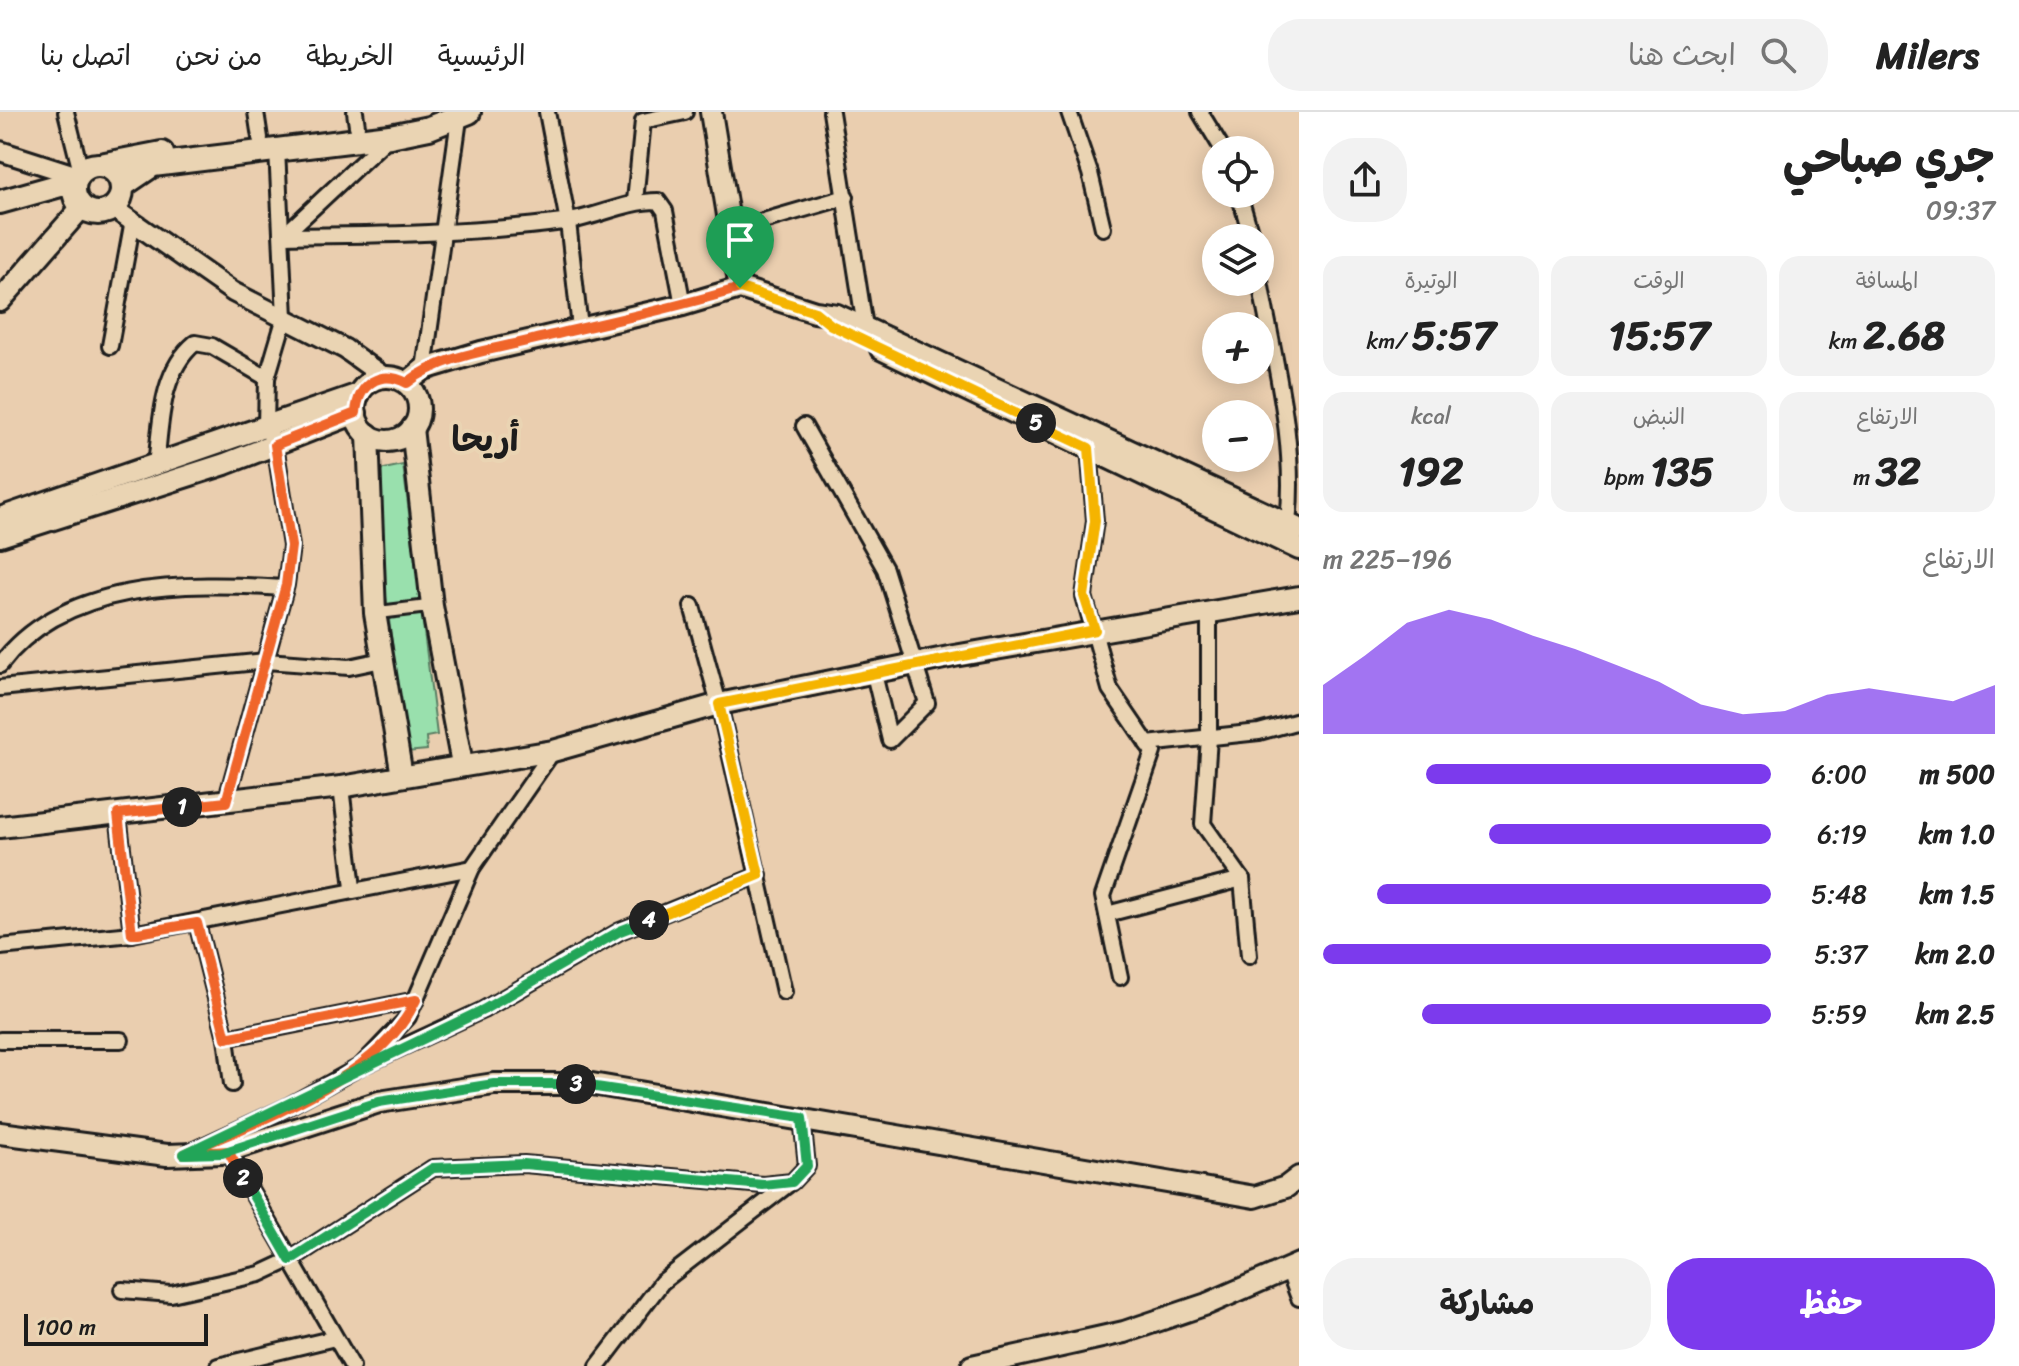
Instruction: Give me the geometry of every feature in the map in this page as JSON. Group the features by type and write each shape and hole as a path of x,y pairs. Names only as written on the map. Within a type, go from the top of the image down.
{"main road":[{"path":"0,202 268,143 356,119 431,112"},
{"path":"711,112 740,288"},
{"path":"82,183 98,214 113,208 122,186 153,165 268,143 390,136 464,115"},
{"path":"0,215 114,172 122,186"},
{"path":"0,301 82,183"},
{"path":"407,383 424,369 740,288 815,312 837,315 865,327 1294,526"},
{"path":"815,312 831,325 1299,549"},
{"path":"0,536 357,404 367,383 384,377 407,383 418,400 417,420 412,428 405,435 386,440 368,434"},
{"path":"357,404 368,434 375,613 402,776"},
{"path":"412,428 432,606 462,764"},
{"path":"0,518 156,466 271,436"},
{"path":"0,827 341,787 462,764 553,751 719,704 1095,630 1299,598"},
{"path":"0,1133 184,1154 228,1151 379,1102 494,1084 592,1084 1255,1197 1286,1187 1299,1177"},
{"path":"972,1366 1124,1332 1294,1268"}],"street":[{"path":"66,112 82,183"},
{"path":"226,802 266,661 291,546 271,436 267,378 285,317 283,236 268,143 256,112"},
{"path":"547,112 568,222 580,328"},
{"path":"635,201 643,121 685,112"},
{"path":"831,112 865,327"},
{"path":"1069,112 1090,173 1103,228"},
{"path":"1200,112 1215,136"},
{"path":"424,369 442,234 464,115"},
{"path":"283,236 390,136"},
{"path":"0,151 82,183"},
{"path":"732,230 846,197"},
{"path":"283,236 442,234 568,222 635,201 658,201 665,211 683,305"},
{"path":"113,208 233,292 345,349 384,377"},
{"path":"110,346 133,220"},
{"path":"1263,296 1289,428 1294,526"},
{"path":"156,466 165,391 185,351 195,343 212,346 267,378"},
{"path":"804,426 885,569 927,703 890,740 874,674"},
{"path":"1089,448 1095,521 1084,596 1110,689 1153,752 1103,896 1120,977"},
{"path":"0,665 15,644 38,625 67,610 161,587 283,588"},
{"path":"375,613 432,606"},
{"path":"692,606 719,704 784,992"},
{"path":"1209,612 1209,738 1203,824 1242,879 1249,956"},
{"path":"0,688 266,661 349,667 382,660"},
{"path":"1147,744 1259,732 1299,721"},
{"path":"361,1066 408,1017 472,868 553,751"},
{"path":"341,787 353,888"},
{"path":"118,814 132,934"},
{"path":"0,947 132,934 197,923 353,888 472,868"},
{"path":"184,1154 287,1107 361,1066 483,1010 620,931 759,875"},
{"path":"1107,914 1242,879"},
{"path":"197,923 226,1038 232,1084"},
{"path":"226,1038 416,1000"},
{"path":"0,1040 121,1040"},
{"path":"598,1366 662,1282 792,1182 807,1166 802,1118"},
{"path":"228,1151 352,1366"},
{"path":"122,1290 171,1294 260,1274 290,1260 433,1168 524,1164 763,1185 792,1182"},
{"path":"1294,1268 1299,1298"},
{"path":"218,1366 335,1338"}],"green space":[{"path":"403,465 437,735 426,737 427,750 406,752 370,472"}],"district":[{"name":"أريحا","path":"485,439"}],"route":[{"path":"740,288 683,305 481,352 424,369 407,383 398,378 377,378 360,391 356,413 275,445 291,546 286,585 226,802 118,814 132,934 197,923 226,1038 416,1000 408,1017 361,1066 287,1107 184,1154 228,1151 290,1260 433,1168 524,1164 763,1185 792,1182 807,1166 802,1118 592,1084 494,1084 379,1102 285,1130 228,1151 222,1153 184,1154 287,1107 361,1066 483,1010 620,931 759,875 719,704 1095,630 1084,596 1095,521 1089,448 885,352 831,325 815,312 740,288"}]}
